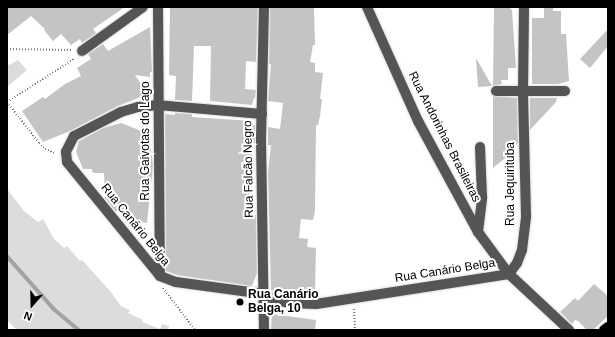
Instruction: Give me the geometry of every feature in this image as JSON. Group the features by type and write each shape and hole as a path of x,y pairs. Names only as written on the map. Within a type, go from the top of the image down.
{"main road":[{"path":"604,330 608,327"}],"street":[{"path":"82,51 143,7"},
{"name":"Rua Gaivotas do Lago","path":"158,7 160,276"},
{"name":"Rua Falcão Negro","path":"264,7 262,114 264,330"},
{"name":"Rua Andorinhas Brasileiras","path":"367,7 418,120 478,232 508,274 569,330"},
{"name":"Rua Jequirituba","path":"508,274 517,263 522,250 526,216 523,91 524,7"},
{"path":"496,91 565,91"},
{"path":"66,152 74,136 83,130 122,112 138,107 158,105 262,114"},
{"path":"478,232 482,197 480,147"},
{"name":"Rua Canário Belga","path":"66,152 68,162 160,276 176,282 264,294 275,300 289,304 316,304 508,274"}],"path":[{"path":"7,49 82,51"},
{"path":"66,152 58,153 45,148 7,102 51,75 82,51"},
{"path":"160,276 164,291 195,330"},
{"path":"353,299 355,330"}],"shaded area":[{"path":"18,60 27,70 7,87 7,63 9,65"},
{"path":"7,189 24,211 38,222 43,219 54,239 64,248 67,246 80,261 82,260 110,291 121,306 130,310 128,313 143,320 142,322 160,329 162,324 169,326 168,330 17,330 7,320"}],"building":[{"path":"7,7 125,7 93,29 96,33 82,43 80,39 71,45 61,34 53,41 44,30 45,29 31,16 7,35"},
{"path":"170,7 258,7 256,62 246,61 245,89 256,90 252,105 210,101 211,46 194,46 192,101 175,100 176,76 169,75"},
{"path":"270,7 314,7 315,45 313,45 310,62 315,63 315,72 323,73 320,116 318,125 316,125 315,211 313,220 301,219 299,238 308,239 307,247 316,248 315,291 311,290 310,297 290,297 271,290 268,172 271,145 268,145 268,127 280,129 283,103 268,101 271,64 269,64"},
{"path":"494,7 509,7 512,10 516,68 508,68 508,80 501,80 502,84 493,86"},
{"path":"544,7 553,7 553,11 561,11 561,34 566,34 569,81 558,84 532,84 532,18 544,18"},
{"path":"150,27 152,72 150,72 150,77 135,75 148,94 118,106 70,131 43,142 22,111 43,97 45,99 65,84 81,76 77,68 91,59 88,54 103,44 108,51"},
{"path":"608,29 608,46 590,68 580,59"},
{"path":"476,58 492,86 478,87"},
{"path":"493,96 517,98 518,143 513,148 509,148 509,155 493,168"},
{"path":"530,98 557,98 556,102 530,130"},
{"path":"175,113 192,114 192,117 252,121 252,125 255,125 255,143 252,143 251,215 256,215 257,273 252,286 177,275 166,271 165,114 175,115"},
{"path":"121,123 149,134 153,165 147,223 132,221 133,213 115,211 105,198 104,173 92,172 92,169 83,169 76,152 79,141 103,128"},
{"path":"594,284 608,296 608,316 593,330 587,330 578,321 575,320 572,324 560,312 575,298 578,301"},
{"path":"272,314 316,320 315,330 271,330"}],"waterway":[{"path":"7,256 54,309 79,330"}],"place":[{"name":"Rua Canário Belga, 10","path":"240,302"}]}
